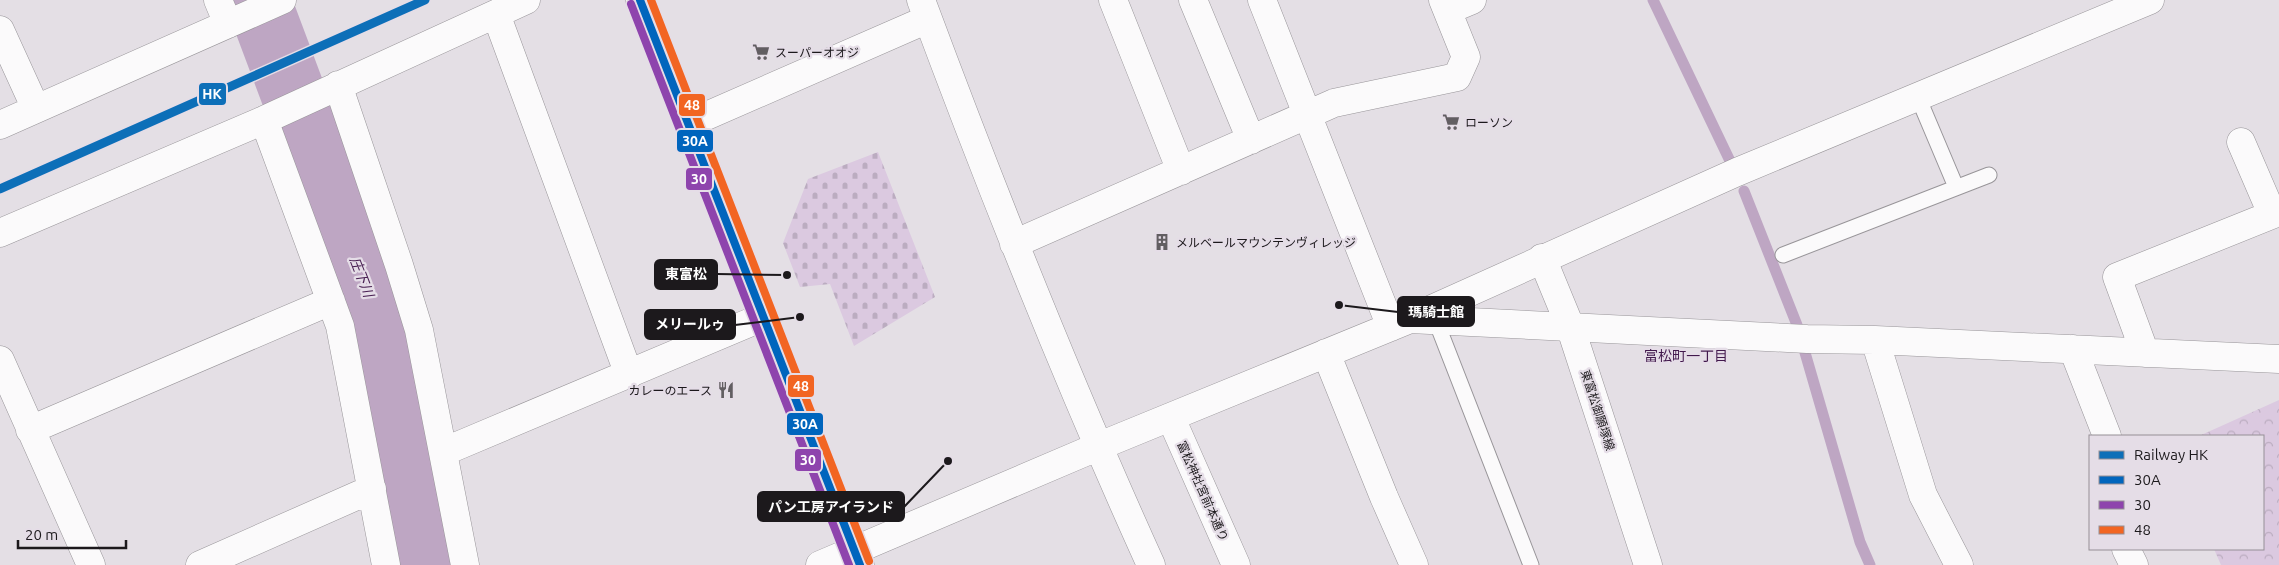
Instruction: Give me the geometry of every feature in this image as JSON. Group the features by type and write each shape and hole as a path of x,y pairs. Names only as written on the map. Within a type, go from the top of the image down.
{"street":[{"path":"0,125 228,14 282,0"},
{"path":"0,233 270,117 526,0"},
{"path":"640,0 858,558"},
{"path":"1113,0 1181,171"},
{"path":"1193,0 1251,140"},
{"path":"1262,0 1308,115 1412,322"},
{"path":"1014,244 1334,103 1457,77 1466,57 1445,5 1472,0"},
{"path":"820,565 858,558 1097,447 1326,353 1412,322 1542,258 1737,172 2150,0"},
{"path":"688,124 924,9 1014,244 1097,447 1151,565"},
{"path":"496,14 629,375"},
{"path":"0,30 36,109"},
{"path":"330,89 399,265 419,330 465,565"},
{"path":"270,117 340,326 386,565"},
{"path":"2145,353 2117,277 2276,213 2241,142"},
{"name":"東富松御願塚線","path":"1542,258 1570,326 1648,565"},
{"path":"30,430 331,301"},
{"path":"443,452 763,317"},
{"path":"1412,322 1570,326 1798,339 1876,340 2279,359"},
{"path":"1876,340 1923,495 1959,565"},
{"path":"2073,349 2107,435"},
{"path":"1326,353 1384,497 1414,565"},
{"path":"0,360 91,565"},
{"name":"富松神社宮前本通り","path":"1171,418 1236,565"},
{"path":"200,565 372,489"},
{"path":"2126,550 2134,565"}],"lane":[{"path":"1918,97 1956,187"},
{"path":"1783,255 1989,175"},
{"path":"1412,322 1531,565"}],"green space":[{"path":"878,152 935,297 854,346 830,284 800,287 783,243 808,179"},
{"path":"2279,400 2279,565 2221,565 2214,550 2264,550 2264,435 2201,435"}],"waterway":[{"name":"庄下川","path":"258,0 378,320 426,565"},
{"path":"1653,0 1730,161"},
{"path":"1744,191 1797,325 1860,542 1870,565"}],"rail line":[{"name":"HK","path":"0,189 425,0"}],"transit line":[{"name":"30A","path":"640,0 860,565"},
{"name":"48","path":"651,0 869,561"},
{"name":"30","path":"631,4 849,565"}],"place":[{"name":"スーパーオオジ","path":"761,52"},
{"name":"ローソン","path":"1451,122"},
{"name":"メルベールマウンテンヴィレッジ","path":"1162,242"},
{"name":"東富松","path":"787,275"},
{"name":"瑪騎士館","path":"1339,305"},
{"name":"メリールゥ","path":"800,317"},
{"name":"カレーのエース","path":"726,390"},
{"name":"パン工房アイランド","path":"948,461"}],"district":[{"name":"富松町一丁目","path":"1686,356"}]}
